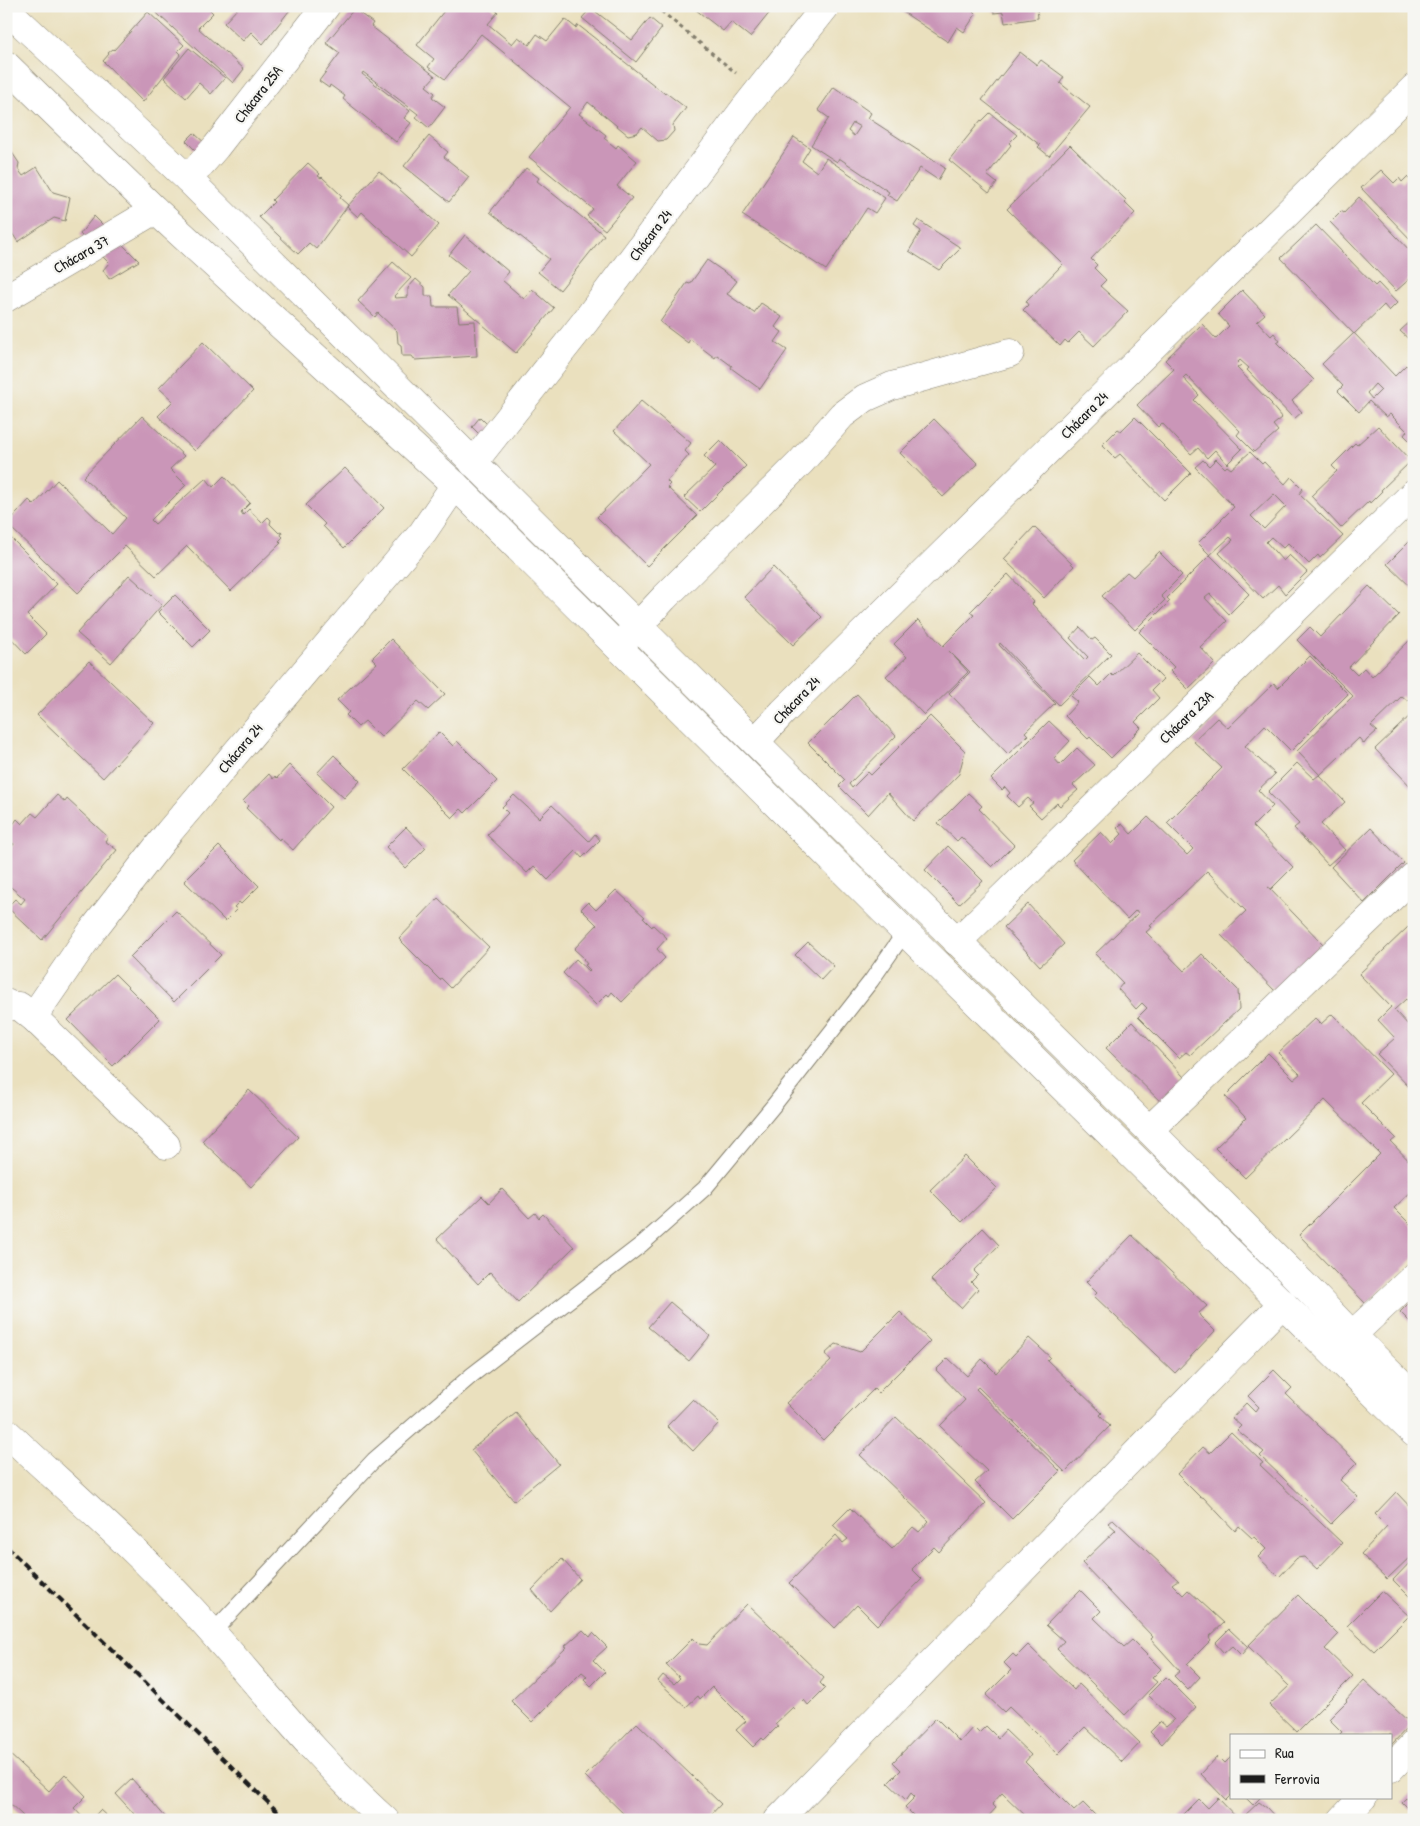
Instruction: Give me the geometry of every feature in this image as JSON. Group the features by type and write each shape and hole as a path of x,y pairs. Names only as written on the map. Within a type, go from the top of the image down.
{"street":[{"name":"Chácara 25A","path":"188,179 216,147 326,6"},
{"name":"Chácara 24","path":"473,462 584,323 758,91 826,6"},
{"path":"6,9 188,179 1149,1130 1414,1396"},
{"path":"6,65 155,210 455,485 905,932 1414,1433"},
{"name":"Chácara 24","path":"755,742 783,712 1414,88"},
{"name":"Chácara 37","path":"6,298 155,210"},
{"path":"618,646 801,462 842,414 865,398 892,386 1010,352"},
{"name":"Chácara 24","path":"33,1017 92,931 169,832 423,532 455,485"},
{"name":"Chácara 23A","path":"957,942 1414,493"},
{"path":"1149,1130 1414,876"},
{"path":"6,1003 12,1006 20,1006 33,1017 166,1145"},
{"path":"1352,1335 1414,1277"},
{"path":"778,1820 1282,1303"},
{"path":"6,1432 146,1563 212,1633 327,1764 385,1820"},
{"path":"1392,1767 1414,1744"},
{"path":"1342,1820 1363,1798"}],"lane":[{"path":"212,1633 374,1460 472,1375 642,1244 705,1188 774,1105 871,981 905,932"}],"path":[{"path":"655,6 758,91"}],"building":[{"path":"149,6 206,6 213,13 198,28 244,69 233,83"},
{"path":"235,6 293,6 263,44 251,32 243,41 224,23 238,8"},
{"path":"448,6 490,6 498,12 488,24 512,44 518,37 529,45 537,34 547,41 565,19 576,28 578,25 664,93 686,108 673,125 674,131 666,140 658,141 642,127 637,133 628,135 588,102 579,114 606,135 604,138 616,148 618,145 637,161 617,186 632,198 605,230 587,216 593,209 529,157 570,107 481,34 445,79 428,67 434,59 417,45"},
{"path":"691,6 775,6 750,37 731,22 723,31"},
{"path":"894,6 968,6 976,14 964,32 957,27 948,42"},
{"path":"993,6 1041,7 1037,8 1038,18 1005,23 1003,12 994,13"},
{"path":"591,8 632,40 650,18 662,28 636,62 582,18"},
{"path":"354,9 373,23 371,26 435,76 426,86 435,93 432,97 445,107 429,128 416,117 418,114 363,72 362,74 410,111 404,118 411,123 396,142 343,99 345,96 330,85 329,88 319,81 340,53 326,43"},
{"path":"148,12 184,45 178,51 181,54 143,102 103,61 108,53 114,50"},
{"path":"189,48 225,78 211,94 199,83 186,98 164,78"},
{"path":"1020,52 1037,65 1041,60 1064,77 1060,83 1090,107 1049,156 1038,147 1040,145 982,100"},
{"path":"834,87 871,113 868,118 945,168 938,180 920,168 897,201 887,195 889,192 839,158 837,162 811,145 829,118 818,110","holes":["853,123 860,127 854,136 848,131"]},
{"path":"990,113 1017,135 1009,143 1011,145 987,175 997,183 989,193 949,160 981,120"},
{"path":"194,133 209,147 201,156 186,141"},
{"path":"429,136 448,152 444,157 469,177 449,202 404,166"},
{"path":"794,137 810,148 802,161 817,172 826,158 885,198 875,213 867,208 826,270 742,215"},
{"path":"1070,145 1127,201 1125,203 1135,213 1091,259 1097,265 1094,268 1106,280 1100,286 1128,311 1094,346 1079,332 1068,343 1065,340 1060,346 1023,310 1028,305 1026,302 1063,264 1007,209"},
{"path":"6,147 9,148 19,163 18,169 23,176 37,167 53,192 70,197 65,221 54,218 18,242 6,224"},
{"path":"308,163 320,174 318,176 322,177 342,196 340,198 348,205 316,249 309,243 298,254 259,217 274,202 272,200"},
{"path":"526,168 539,178 537,181 604,235 560,290 538,272 549,259 490,212"},
{"path":"1381,170 1394,183 1399,178 1402,182 1407,177 1414,184 1414,243 1361,188"},
{"path":"379,171 439,225 411,257 362,212 358,217 347,207"},
{"path":"1359,197 1414,255 1414,279 1412,277 1396,291 1330,222 1341,211 1344,213"},
{"path":"94,216 139,261 109,279 103,270 109,263 80,234"},
{"path":"918,220 961,248 939,270 909,251 921,231 914,226"},
{"path":"1316,225 1375,286 1378,283 1397,303 1389,311 1384,305 1354,334 1281,258"},
{"path":"465,235 509,272 502,280 524,299 532,289 554,308 516,353 448,295 469,271 449,255"},
{"path":"707,260 737,281 727,294 754,313 761,303 782,317 775,327 782,332 775,342 787,350 760,389 731,368 732,366 717,355 715,358 690,339 688,343 660,322 687,283 690,284"},
{"path":"393,262 411,278 394,296 396,298 408,297 408,288 416,279 425,287 425,296 432,296 433,307 457,307 459,322 475,321 477,356 415,360 412,356 402,356 397,331 378,313 375,317 358,301"},
{"path":"1242,290 1265,314 1257,321 1271,336 1274,333 1280,341 1277,343 1314,380 1292,401 1302,412 1294,419 1247,370 1249,368 1240,360 1238,362 1241,365 1237,368 1272,404 1282,418 1273,425 1278,431 1254,452 1237,435 1240,431 1186,375 1183,378 1199,395 1194,400 1242,449 1227,464 1215,450 1207,458 1198,448 1191,454 1162,423 1158,427 1137,405 1174,369 1165,360 1202,324 1216,339 1229,326 1218,314"},
{"path":"1414,320 1414,344 1400,331"},
{"path":"1354,333 1395,376 1406,365 1414,373 1414,445 1404,435 1407,431 1390,414 1386,417 1369,401 1359,412 1338,391 1343,386 1322,364","holes":["1375,384 1381,390 1372,399 1367,393"]},
{"path":"203,342 253,391 195,451 158,416 173,401 159,388"},
{"path":"641,401 691,443 685,451 689,455 667,481 670,484 667,487 697,516 647,566 597,517 649,464 614,431"},
{"path":"142,416 184,456 170,469 186,485 151,520 155,524 206,478 213,487 224,476 250,503 241,512 243,515 249,509 262,523 268,517 271,520 270,524 279,533 282,533 283,537 279,541 281,543 231,591 187,546 156,576 125,546 78,593 7,524 29,500 34,505 57,480 112,534 126,518 83,477"},
{"path":"480,417 495,432 486,441 472,427"},
{"path":"1135,417 1191,473 1164,500 1120,454 1115,458 1102,445 1118,429 1121,431"},
{"path":"934,419 978,464 943,497 900,453"},
{"path":"1378,426 1411,461 1370,503 1369,501 1341,528 1311,496 1337,471 1332,466 1355,443 1357,445"},
{"path":"720,440 746,466 700,512 684,497 715,467 704,456"},
{"path":"1250,452 1262,464 1264,462 1285,484 1291,477 1303,489 1299,494 1343,536 1320,558 1318,555 1309,564 1288,543 1283,548 1271,537 1266,542 1283,561 1289,555 1307,572 1285,594 1278,585 1263,599 1219,553 1233,540 1230,537 1210,555 1198,543 1234,507 1195,467 1203,460 1209,466 1216,459 1225,468 1227,466 1231,469","holes":["1274,494 1286,506 1264,529 1251,516"]},
{"path":"345,468 384,508 344,548 323,526 325,524 306,505"},
{"path":"1034,527 1074,566 1044,598 1004,559"},
{"path":"6,533 57,584 27,615 46,634 26,654 7,634 9,632 6,628"},
{"path":"1414,537 1414,590 1387,564"},
{"path":"1159,552 1182,575 1161,596 1165,600 1135,630 1102,596 1127,572 1133,577"},
{"path":"1210,555 1249,594 1229,614 1210,594 1205,598 1227,621 1200,647 1215,663 1188,689 1170,671 1174,667 1139,632 1170,601 1167,598"},
{"path":"773,567 822,617 793,645 744,597"},
{"path":"1008,574 1034,602 1032,604 1085,660 1088,657 1070,638 1080,627 1092,640 1095,638 1111,654 1059,705 1000,643 999,645 1055,703 1025,732 1028,735 1008,754 949,693 970,672 949,651 968,672 924,715 886,676 907,657 894,644 918,620 943,646 974,615 970,612"},
{"path":"129,575 162,605 111,663 77,633"},
{"path":"1369,586 1399,615 1349,667 1357,675 1364,668 1372,677 1414,636 1414,695 1408,701 1402,696 1371,726 1377,731 1364,744 1359,738 1320,775 1297,751 1353,696 1297,640 1310,627 1320,637"},
{"path":"175,595 210,630 193,647 158,612"},
{"path":"391,639 445,694 428,710 418,701 381,737 365,721 358,727 346,715 349,712 337,700 377,663 372,658"},
{"path":"1137,653 1163,679 1152,690 1159,698 1135,722 1141,728 1111,758 1065,716 1078,702 1071,696 1090,677 1099,686 1111,674 1113,676"},
{"path":"1310,656 1348,694 1291,751 1265,725 1245,746 1275,774 1258,790 1273,806 1253,826 1293,867 1271,889 1268,887 1323,944 1275,991 1221,935 1246,911 1207,871 1146,932 1184,971 1202,954 1238,990 1239,1009 1190,1055 1186,1052 1179,1058 1138,1017 1147,1008 1142,1003 1136,1009 1118,989 1123,983 1095,954 1138,913 1136,910 1127,919 1072,860 1101,832 1112,844 1122,834 1117,828 1120,825 1122,824 1131,834 1148,817 1187,855 1193,849 1167,823 1222,768 1193,741 1217,718 1228,728 1274,683 1278,688"},
{"path":"89,661 154,723 103,778 37,715"},
{"path":"857,694 896,736 849,784 852,788 868,772 871,775 930,716 965,751 959,774 913,821 888,793 868,815 839,786 845,780 808,743"},
{"path":"1414,712 1414,790 1375,749"},
{"path":"1049,721 1070,741 1054,758 1060,765 1077,748 1095,765 1073,785 1078,790 1060,806 1057,803 1041,818 1029,806 1033,803 1028,798 1018,807 1007,796 1010,793 1005,787 1002,790 991,779"},
{"path":"439,732 453,746 457,741 497,781 465,813 461,809 452,818 403,769"},
{"path":"334,755 360,781 344,798 317,773"},
{"path":"1297,763 1314,779 1319,775 1345,802 1321,824 1345,850 1328,865 1294,828 1299,824 1268,792"},
{"path":"289,765 331,807 293,850 280,838 279,840 246,808 248,806 243,801 269,774 273,779 275,776 277,778"},
{"path":"968,793 982,806 979,809 1014,845 992,867 961,837 957,841 938,823"},
{"path":"57,795 65,802 67,799 108,837 105,841 117,850 42,940 7,907 15,899 21,904 25,899 6,883 6,854 14,844 6,838 6,834 17,819 22,824 32,813 37,817"},
{"path":"514,795 539,818 552,805 589,841 595,834 600,840 582,858 576,851 548,880 534,866 527,873 487,835 508,813 502,807"},
{"path":"406,827 426,848 406,868 386,847"},
{"path":"1371,828 1404,863 1364,903 1331,867"},
{"path":"219,846 259,886 241,904 239,902 234,907 237,909 225,921 184,881"},
{"path":"948,846 983,881 959,904 925,870"},
{"path":"616,890 645,917 643,918 652,927 653,925 667,938 657,949 665,958 622,1002 612,992 609,996 607,994 596,1005 563,973 576,959 590,970 585,965 587,964 584,958 574,949 597,925 581,909 588,902 596,910"},
{"path":"438,898 489,947 451,988 441,978 440,980 399,939"},
{"path":"1028,904 1064,944 1040,966 1004,927"},
{"path":"176,911 221,955 174,1002 130,957"},
{"path":"1408,927 1414,933 1414,1007 1406,999 1394,1010 1414,1031 1414,1092 1377,1054 1395,1038 1378,1020 1391,1007 1359,974"},
{"path":"808,942 834,966 821,980 795,955"},
{"path":"115,974 160,1019 113,1066 68,1020"},
{"path":"1332,1014 1391,1074 1361,1103 1396,1138 1391,1142 1414,1166 1414,1189 1394,1208 1414,1228 1414,1258 1366,1304 1299,1235 1380,1154 1325,1100 1245,1178 1215,1148 1246,1118 1225,1096 1268,1053 1294,1079 1300,1074 1278,1053 1315,1018 1321,1024"},
{"path":"1132,1022 1185,1078 1173,1114 1106,1048"},
{"path":"249,1090 298,1137 251,1187 202,1141"},
{"path":"965,1156 997,1188 962,1222 930,1190"},
{"path":"502,1189 529,1218 535,1213 539,1218 543,1214 574,1247 518,1302 490,1272 478,1284 437,1239 482,1196 489,1203"},
{"path":"983,1228 999,1245 974,1271 978,1275 971,1282 978,1289 961,1308 931,1280"},
{"path":"1132,1235 1207,1306 1199,1313 1215,1331 1175,1373 1094,1296 1097,1293 1086,1282"},
{"path":"1414,1298 1414,1326 1400,1312"},
{"path":"670,1302 710,1336 689,1361 648,1327"},
{"path":"900,1312 930,1341 878,1393 874,1389 823,1440 786,1403 831,1361 825,1354 836,1344 860,1352"},
{"path":"1029,1338 1050,1357 1047,1360 1102,1413 1100,1415 1110,1426 1065,1472 978,1387 976,1389 1060,1471 1012,1519 975,1482 987,1471 940,1426 965,1400 936,1370 948,1358 967,1376 982,1359 996,1373"},
{"path":"1274,1370 1292,1388 1286,1394 1357,1463 1340,1480 1358,1497 1331,1524 1260,1456 1264,1452 1237,1430 1241,1426 1232,1418 1246,1403 1255,1412 1259,1407 1248,1396"},
{"path":"693,1399 719,1423 693,1451 667,1426"},
{"path":"516,1413 559,1464 514,1501 471,1450"},
{"path":"896,1417 986,1503 939,1552 934,1547 912,1569 922,1579 877,1625 857,1605 835,1628 789,1583 836,1535 843,1543 848,1539 833,1525 850,1508 892,1549 913,1527 919,1532 929,1521 860,1455"},
{"path":"1231,1432 1263,1463 1260,1465 1342,1543 1317,1569 1304,1557 1297,1558 1279,1577 1258,1557 1266,1549 1239,1526 1235,1531 1203,1497 1201,1498 1177,1474 1203,1447 1210,1453"},
{"path":"1396,1492 1414,1511 1414,1553 1387,1579 1361,1554 1387,1526 1375,1514"},
{"path":"1113,1519 1179,1581 1172,1584 1183,1595 1188,1590 1224,1623 1209,1637 1211,1640 1187,1664 1200,1677 1188,1690 1174,1676 1180,1671 1151,1639 1153,1637 1082,1563 1116,1530 1108,1523"},
{"path":"1414,1558 1414,1601 1393,1580"},
{"path":"562,1559 580,1579 550,1611 532,1590"},
{"path":"1080,1590 1101,1611 1094,1618 1124,1647 1132,1640 1161,1669 1152,1678 1157,1682 1125,1715 1057,1649 1064,1641 1046,1625"},
{"path":"1382,1591 1409,1616 1374,1651 1347,1626"},
{"path":"1298,1595 1338,1635 1325,1649 1353,1676 1297,1732 1269,1705 1289,1686 1248,1646"},
{"path":"747,1604 824,1678 820,1683 825,1688 808,1705 804,1700 795,1709 793,1707 775,1724 778,1726 764,1740 762,1738 753,1747 736,1730 746,1721 712,1687 700,1699 698,1696 686,1707 658,1681 663,1675 674,1684 680,1678 666,1665 693,1638 699,1644 707,1645"},
{"path":"1229,1629 1248,1647 1241,1655 1232,1646 1224,1653 1215,1643"},
{"path":"583,1630 590,1637 593,1633 607,1647 593,1660 605,1672 591,1686 584,1679 587,1676 582,1672 532,1722 511,1701"},
{"path":"1028,1645 1074,1690 1079,1684 1140,1743 1122,1762 1085,1727 1058,1754 1009,1707 1004,1712 986,1695 1011,1670 1004,1663 1013,1654 1016,1657"},
{"path":"1166,1677 1196,1707 1162,1744 1150,1732 1160,1722 1166,1727 1174,1720 1148,1695"},
{"path":"1364,1680 1410,1725 1392,1744 1392,1734 1340,1734 1342,1732 1329,1719"},
{"path":"936,1718 960,1742 973,1727 979,1733 986,1726 998,1738 1005,1730 1031,1755 1025,1762 1074,1811 1083,1803 1100,1820 1030,1820 1002,1793 992,1804 996,1808 985,1820 918,1820 905,1807 915,1797 911,1793 906,1800 888,1783 901,1770 893,1762"},
{"path":"637,1723 721,1804 706,1820 630,1820 585,1776"},
{"path":"6,1751 49,1791 65,1774 86,1796 74,1808 85,1820 24,1820 21,1817 23,1816 6,1800"},
{"path":"1218,1756 1225,1763 1230,1758 1230,1796 1226,1800 1201,1774"},
{"path":"132,1779 168,1820 130,1820 135,1815 116,1794"},
{"path":"1414,1790 1414,1814 1402,1802"},
{"path":"1218,1798 1237,1818 1236,1820 1178,1820 1199,1799 1208,1808"},
{"path":"1246,1798 1260,1798 1253,1805"},
{"path":"1259,1802 1278,1820 1244,1820 1242,1818"},
{"path":"100,1810 111,1820 91,1820"}],"railway":[{"path":"6,1546 286,1820"}]}
